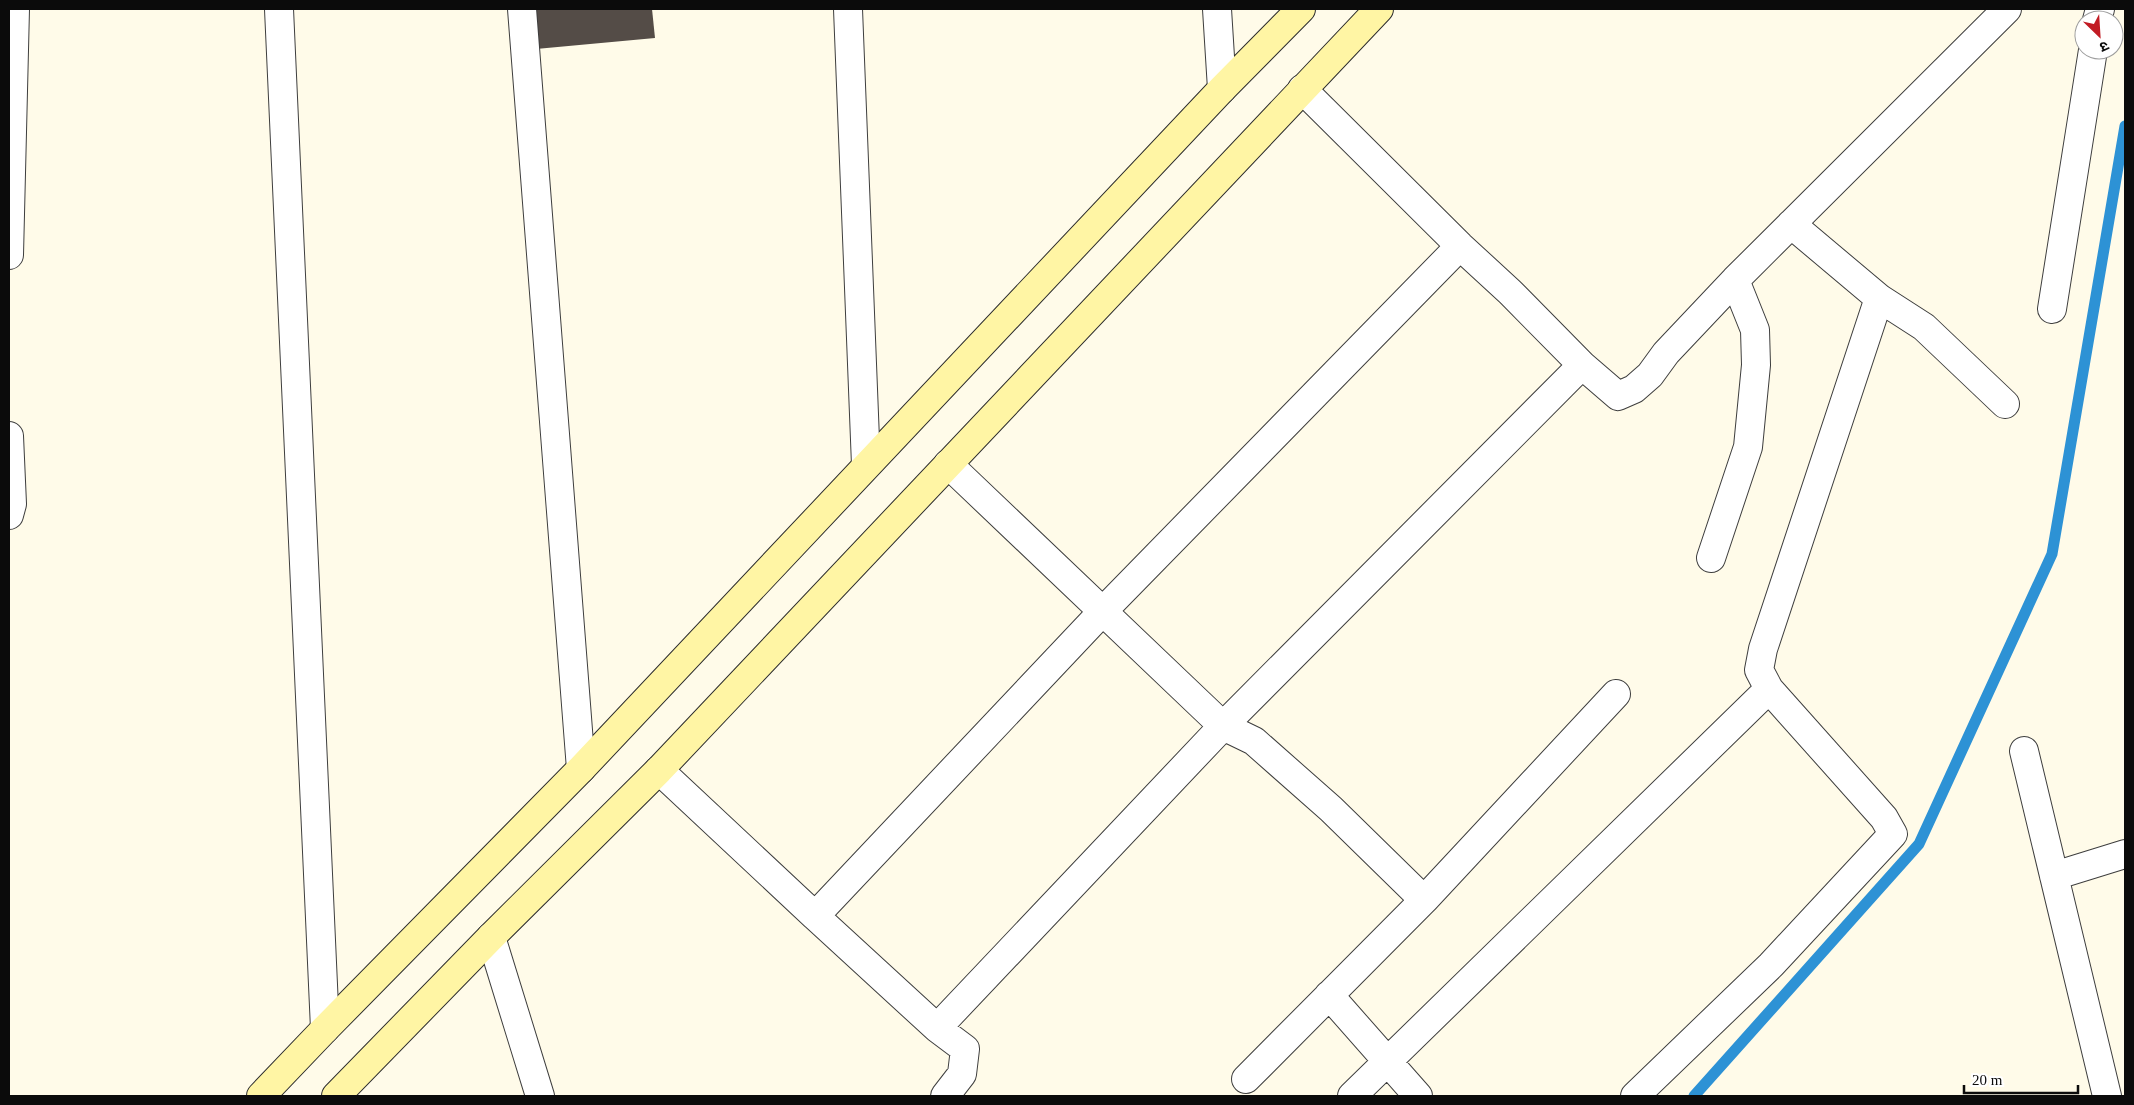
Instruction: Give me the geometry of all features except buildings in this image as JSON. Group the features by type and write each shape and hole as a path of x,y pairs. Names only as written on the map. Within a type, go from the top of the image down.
{"main road":[{"path":"262,1096 325,1029 581,769 1222,89 1301,9"},
{"path":"336,1096 491,937 659,770 1379,9"}],"street":[{"path":"9,255 15,9"},
{"path":"279,9 325,1029"},
{"path":"522,9 581,769"},
{"path":"848,9 866,465"},
{"path":"1217,9 1222,89"},
{"path":"1302,89 1582,365 1618,396 1634,389 1650,375 1666,353 1735,280 2007,9"},
{"path":"2052,309 2091,60"},
{"path":"1791,224 1879,298 1924,327 2005,404"},
{"path":"815,916 1103,611 1460,246"},
{"path":"1711,558 1748,447 1756,365 1755,330 1735,280"},
{"path":"1635,1096 1770,966 1893,834 1884,818 1768,689 1759,670 1763,649 1879,298"},
{"path":"937,1028 1223,726 1582,365"},
{"path":"9,436 12,504 9,515"},
{"path":"948,464 1223,726 1254,741 1331,809 1424,900"},
{"path":"1352,1096 1768,689"},
{"path":"1246,1079 1424,900 1616,694"},
{"path":"2024,751 2107,1096"},
{"path":"659,770 937,1028 965,1049 962,1074 945,1096"},
{"path":"2054,876 2125,854"},
{"path":"491,937 540,1096"},
{"path":"1329,995 1418,1096"}],"waterway":[{"path":"1694,1096 1919,844 2052,554 2125,126"}]}
